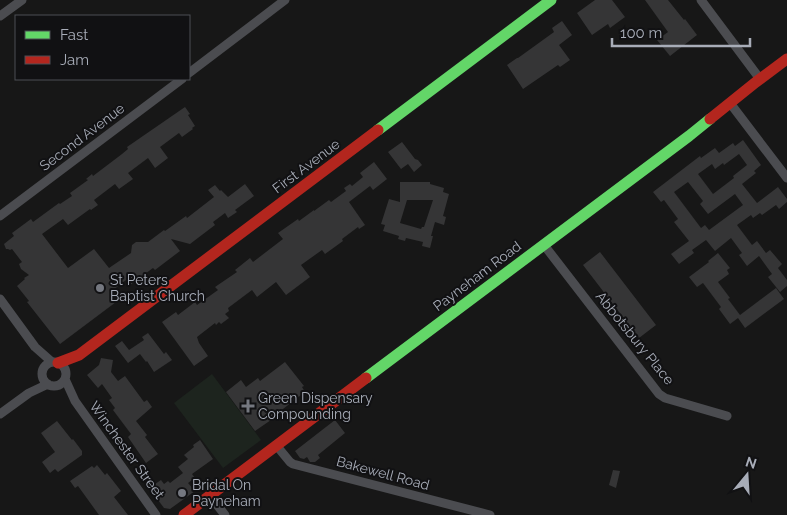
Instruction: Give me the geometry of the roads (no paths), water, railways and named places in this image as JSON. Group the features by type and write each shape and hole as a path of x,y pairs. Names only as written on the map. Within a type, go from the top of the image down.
{"main road":[{"name":"First Avenue","path":"55,362 79,355 551,0"},
{"name":"Payneham Road","path":"184,515 689,136 787,59"}],"street":[{"path":"0,16 22,0"},
{"path":"190,72 285,0"},
{"path":"701,0 760,79"},
{"name":"Second Avenue","path":"0,216 181,80"},
{"path":"730,103 787,178"},
{"name":"Abbotsbury Place","path":"544,244 658,394 665,398 728,416"},
{"path":"0,299 36,348 47,378 59,384 65,376 65,368 36,348"},
{"name":"First Avenue","path":"65,376 79,355"},
{"path":"0,414 47,378 49,363 55,362"},
{"name":"Winchester Street","path":"65,376 75,401 156,515"},
{"name":"Winchester Street","path":"47,378 75,401"},
{"name":"Bakewell Road","path":"276,445 293,464 490,515"},
{"path":"210,496 224,515"}],"place":[{"name":"St Peters Baptist Church","path":"100,288"},
{"name":"Green Dispensary Compounding","path":"248,406"},
{"name":"Bridal On Payneham","path":"182,493"}]}
